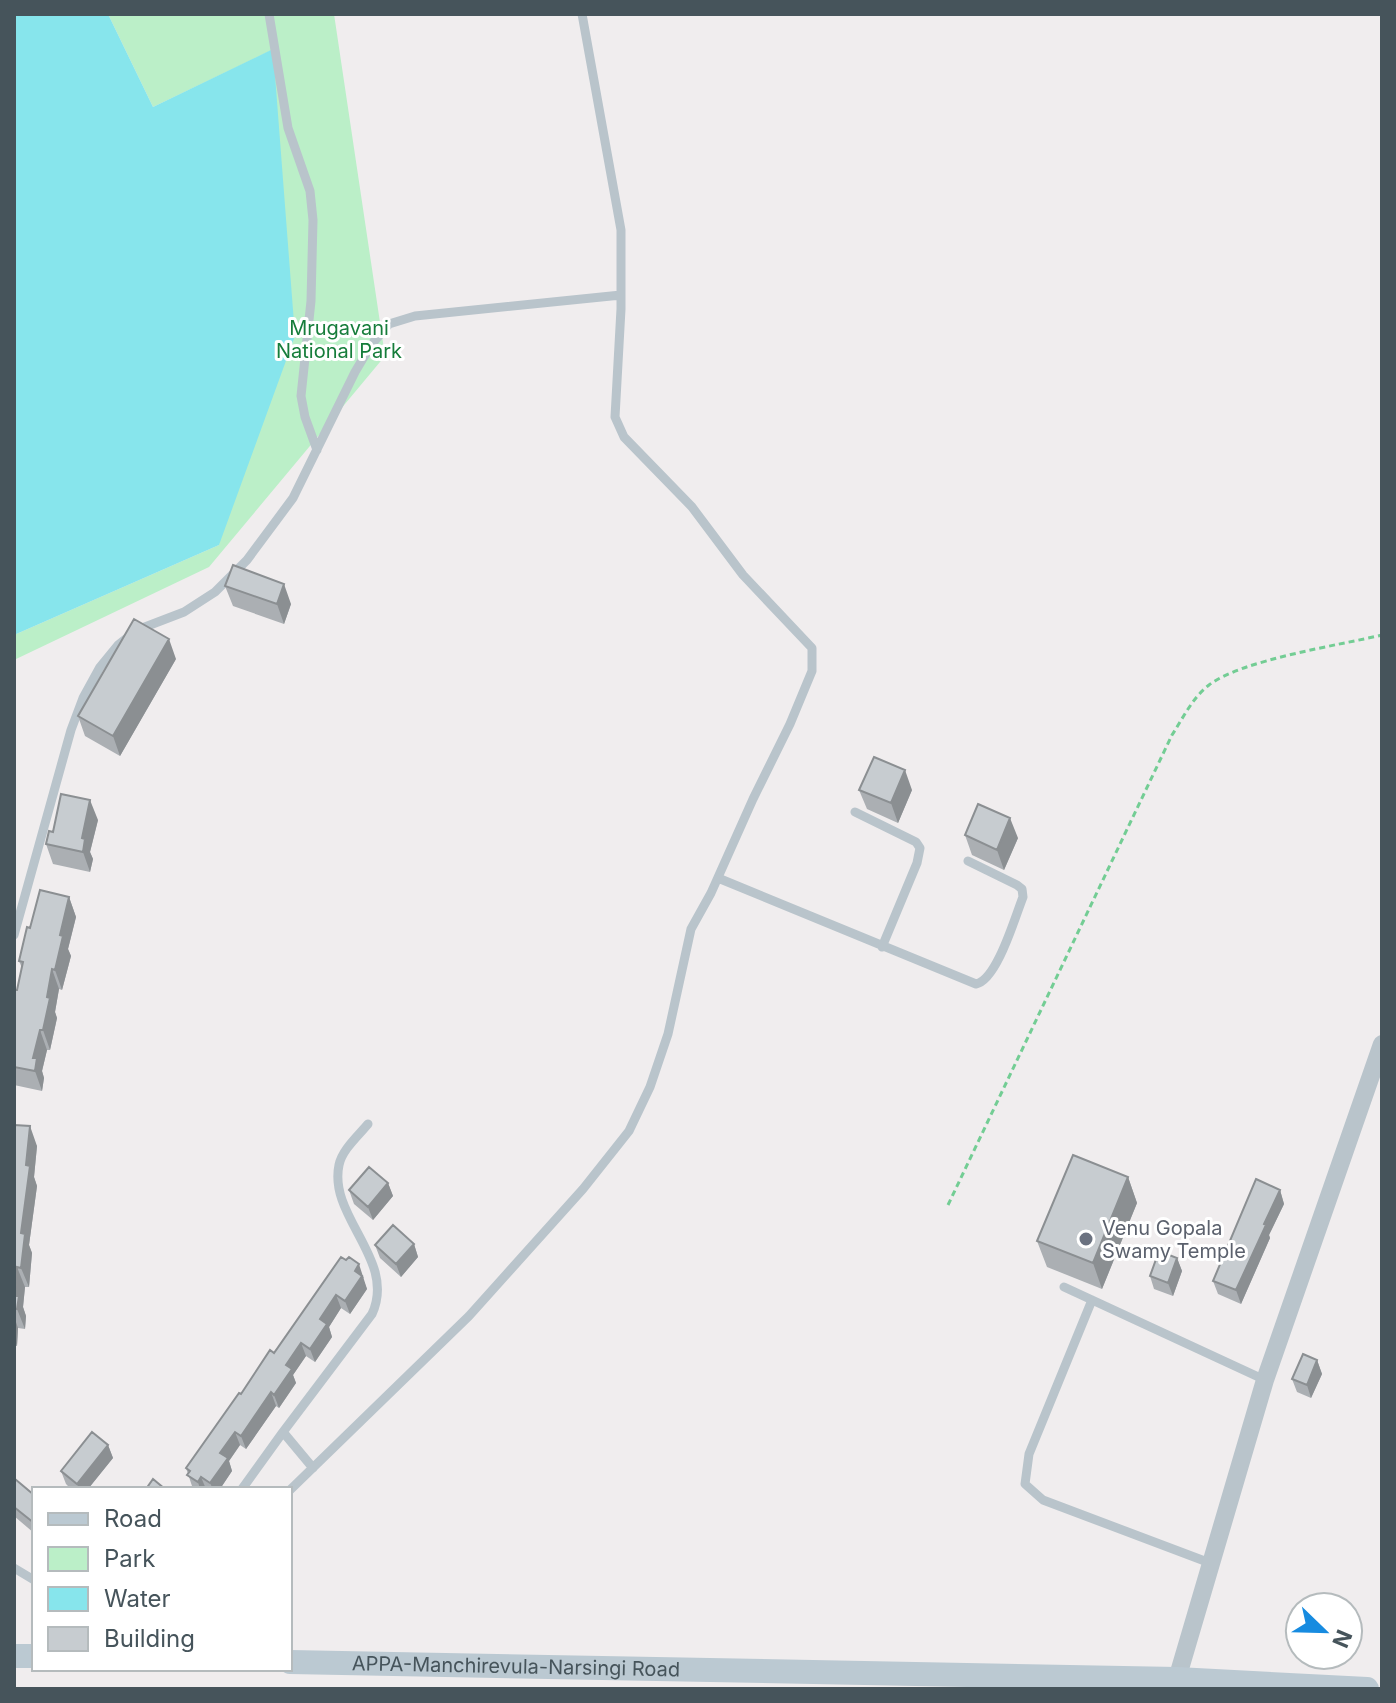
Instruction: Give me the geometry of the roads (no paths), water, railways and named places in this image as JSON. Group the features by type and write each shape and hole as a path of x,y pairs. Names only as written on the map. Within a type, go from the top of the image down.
{"main road":[{"name":"APPA-Manchirevula-Narsingi Road","path":"292,1662 1177,1679 1367,1689"}],"street":[{"path":"1177,1679 1265,1380 1382,1044"}],"lane":[{"path":"269,14 288,128 310,191 313,220 311,301 301,396 317,450"},
{"path":"292,1488 469,1316 583,1189 629,1131 650,1087 668,1034 691,929 718,878 812,671 812,648 743,575 692,507 624,437 615,417 621,230 582,14"},
{"path":"14,935 71,730 83,698 100,667 118,645 137,630 184,612 215,592 236,571 293,498 355,372 371,345 389,324 415,316 621,295"},
{"path":"855,812 916,842 920,848 917,863 882,947"},
{"path":"718,878 976,984 989,978 1023,897 1022,889 1017,885 968,861"},
{"path":"243,1487 372,1314 378,1300 379,1279 340,1193 338,1166 344,1153 368,1124"},
{"path":"1064,1287 1265,1380"},
{"path":"1092,1300 1029,1454 1025,1484 1043,1500 1210,1563"},
{"path":"283,1432 313,1468"},
{"path":"14,1568 32,1579"}],"water":[{"path":"14,14 108,14 153,107 273,49 295,336 219,545 14,635"}],"place":[{"name":"Venu Gopala Swamy Temple","path":"1086,1239"}],"park label":[{"name":"Mrugavani National Park","path":"339,340"}]}
